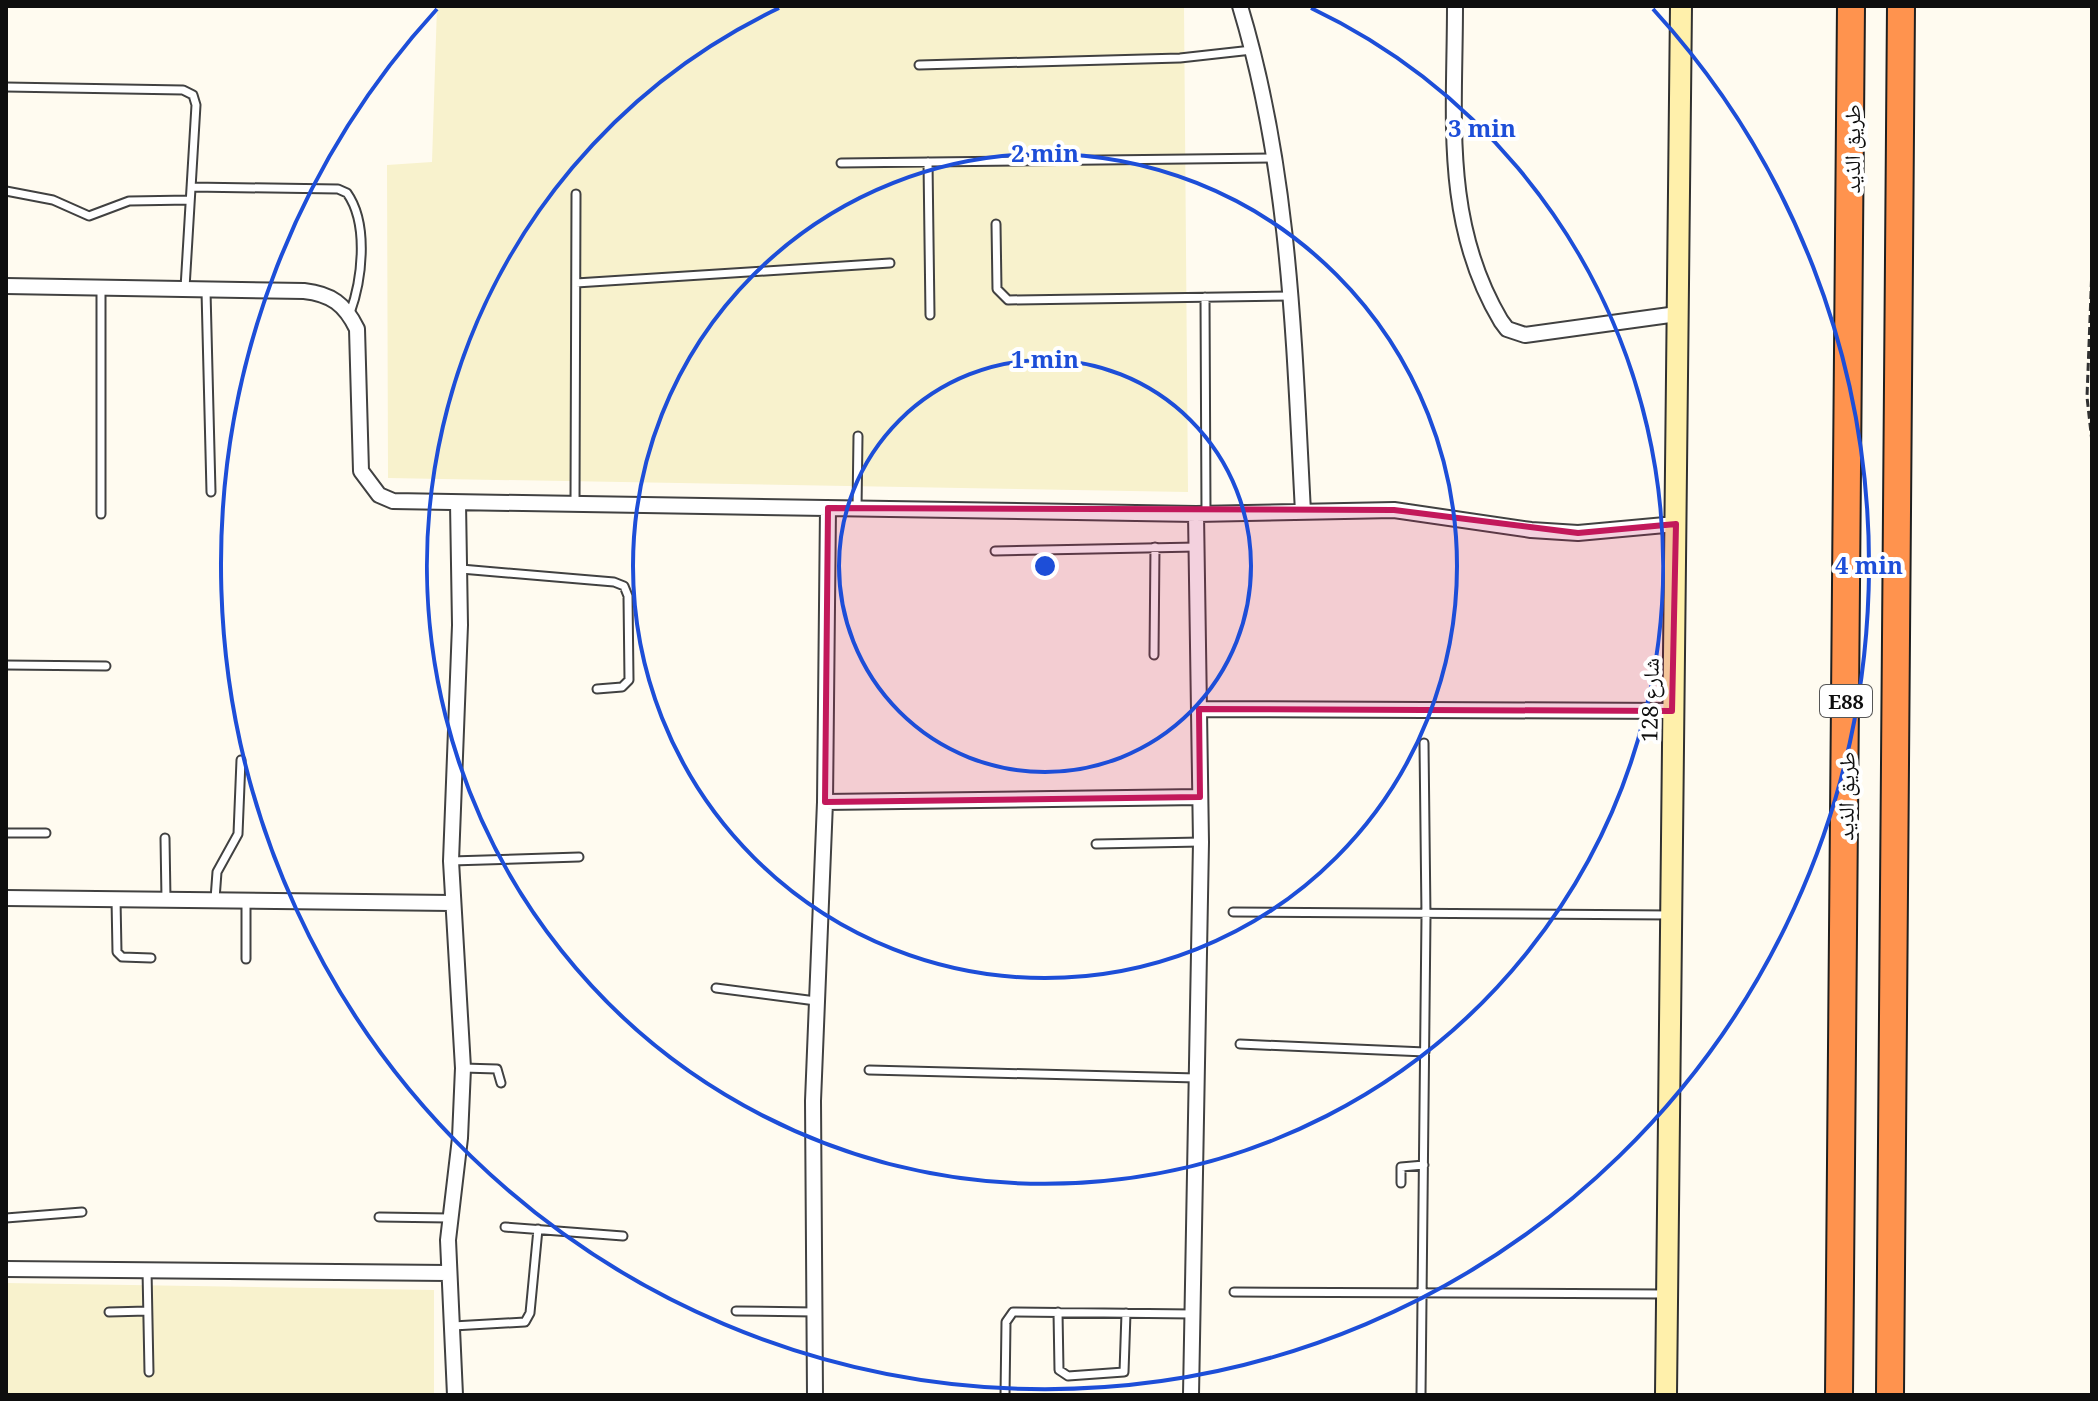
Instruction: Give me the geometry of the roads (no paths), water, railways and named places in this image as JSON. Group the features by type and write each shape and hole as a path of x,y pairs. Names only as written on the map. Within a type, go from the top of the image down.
{"highway":[{"name":"طريق الذيد","path":"1839,1395 1851,6"},
{"name":"E88","path":"1890,1395 1901,6"},
{"path":"1890,1337 1901,1395"},
{"path":"1829,1395 1840,1347"}],"street":[{"path":"1240,6 1253,50 1276,158 1292,296 1303,512"},
{"path":"1455,6 1458,204 1472,265 1501,321 1507,329 1525,335 1677,314"},
{"name":"شارع 128","path":"1666,1395 1681,6"},
{"path":"6,286 206,288 321,293 337,300 350,313 357,329 358,456 368,484 393,501 1201,514 1394,510 1531,530 1578,533 1676,524"},
{"path":"455,1395 448,1273 449,1218 460,1138 463,1068 451,861 461,569 458,503"},
{"path":"815,1395 816,1001 825,802 828,508"},
{"path":"1191,1395 1199,1078 1201,842 1197,547 1201,514"},
{"path":"1199,709 1672,711"},
{"path":"825,802 1200,797"},
{"path":"6,898 452,903"},
{"path":"6,1269 448,1273"}],"lane":[{"path":"919,65 1180,58 1253,50"},
{"path":"6,87 189,91 196,105 185,288"},
{"path":"841,163 1276,158"},
{"path":"928,162 930,315"},
{"path":"191,187 338,189 347,193 358,226 360,264 350,313"},
{"path":"6,191 53,200 89,216 129,201 190,200"},
{"path":"575,504 576,194"},
{"path":"996,224 997,289 1008,300 1292,296"},
{"path":"576,283 890,263"},
{"path":"101,287 101,514"},
{"path":"206,288 211,492"},
{"path":"1201,514 1205,297"},
{"path":"857,509 858,436"},
{"path":"1154,655 1155,547"},
{"path":"995,551 1197,547"},
{"path":"461,569 614,582 624,586 628,596 629,680 622,687 597,689"},
{"path":"6,665 106,666"},
{"path":"1421,1395 1426,916 1424,743"},
{"path":"215,900 217,872 238,834 241,760"},
{"path":"6,833 46,833"},
{"path":"165,838 166,899"},
{"path":"1096,844 1201,842"},
{"path":"451,861 579,857"},
{"path":"116,899 117,952 122,957 151,958"},
{"path":"246,901 246,959"},
{"path":"1233,912 1426,916 1673,915"},
{"path":"716,988 816,1001"},
{"path":"1240,1044 1425,1052"},
{"path":"463,1068 497,1069 501,1083"},
{"path":"869,1070 1199,1078"},
{"path":"1401,1183 1401,1167 1424,1165"},
{"path":"6,1218 82,1212"},
{"path":"379,1217 449,1218"},
{"path":"505,1227 623,1236"},
{"path":"453,1326 525,1322 530,1313 538,1229"},
{"path":"147,1270 149,1372"},
{"path":"1234,1292 1667,1294"},
{"path":"109,1312 147,1311"},
{"path":"736,1311 815,1312"},
{"path":"1005,1395 1007,1318 1013,1312 1193,1314"},
{"path":"1058,1312 1059,1370 1068,1376 1124,1372 1126,1313"}]}
